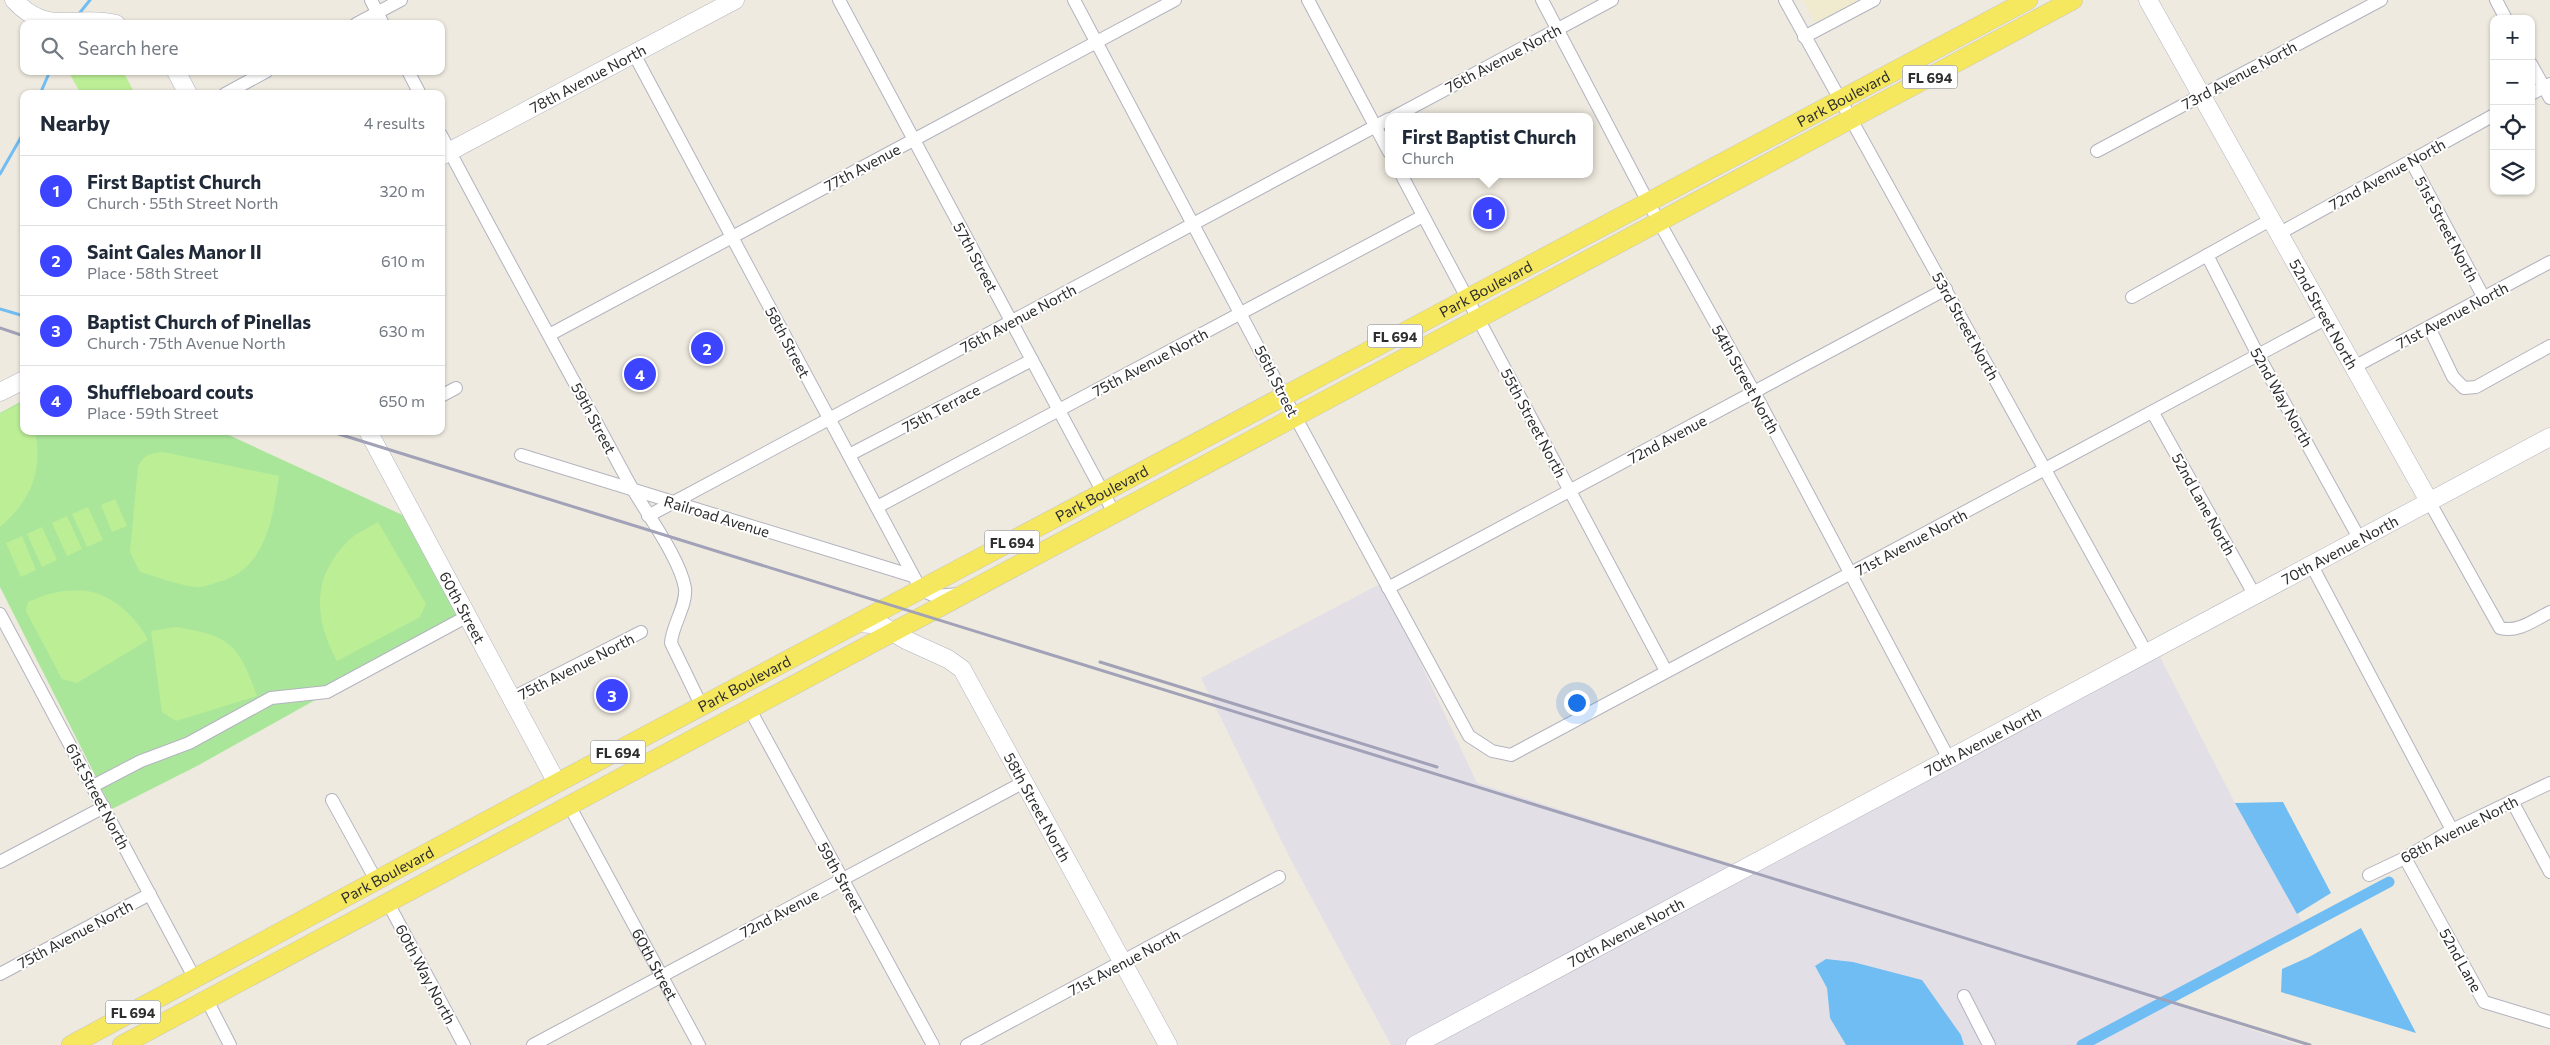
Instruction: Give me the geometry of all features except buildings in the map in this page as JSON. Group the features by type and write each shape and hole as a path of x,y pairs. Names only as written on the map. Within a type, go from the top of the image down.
{"main road":[{"name":"Park Boulevard","path":"72,1045 377,882 557,783 860,623 917,583 1103,493 2028,0"},
{"name":"Park Boulevard","path":"122,1045 2073,0"},
{"path":"756,705 765,688 788,673 805,652"},
{"path":"665,754 672,738 702,717 702,706"},
{"path":"570,805 572,791 606,770 613,761 614,754"},
{"path":"506,839 522,818 552,796 557,783"},
{"path":"388,903 395,886 421,869 435,850"},
{"path":"330,934 336,918 345,910 365,899 377,882"},
{"path":"206,1000 213,983 242,964 252,948"},
{"path":"141,1035 148,1022 160,1011 184,995 195,979"}],"street":[{"path":"14,0 25,12 37,19 43,20"},
{"path":"371,0 380,18 401,0"},
{"name":"78th Avenue North","path":"446,154 735,0"},
{"name":"57th Street","path":"840,0 1114,513"},
{"name":"56th Street","path":"1074,0 1284,396 1469,736 1492,751"},
{"name":"77th Avenue","path":"549,335 1175,0"},
{"path":"1308,0 1385,145"},
{"name":"54th Street North","path":"1542,0 1648,202 1754,392 1849,575 1949,759"},
{"name":"76th Avenue North","path":"1401,113 1612,0"},
{"name":"53rd Street North","path":"1785,0 2146,652"},
{"path":"1804,37 1874,0"},
{"name":"52nd Street North","path":"2148,0 2500,628 2518,629 2550,612"},
{"name":"73rd Avenue North","path":"2097,152 2202,94 2381,0"},
{"path":"2496,0 2504,15"},
{"name":"58th Street","path":"634,54 917,583"},
{"path":"2535,70 2548,90 2535,93"},
{"path":"178,75 186,90"},
{"path":"232,90 260,75"},
{"path":"410,75 418,90"},
{"name":"72nd Avenue North","path":"2132,296 2207,255 2276,226 2411,161 2490,117"},
{"name":"76th Avenue North","path":"648,516 1385,122"},
{"name":"59th Street","path":"446,154 549,335 683,580 685,597 672,633 671,643 702,706"},
{"name":"51st Street North","path":"2411,161 2484,298"},
{"name":"55th Street North","path":"1403,178 1666,671"},
{"name":"75th Avenue North","path":"877,507 1423,216"},
{"name":"52nd Way North","path":"2207,255 2258,355 2359,538"},
{"name":"71st Avenue North","path":"2354,367 2550,262"},
{"name":"72nd Avenue","path":"1388,588 1946,289"},
{"name":"71st Avenue North","path":"1492,751 1511,755 2153,413 2327,318"},
{"path":"2429,327 2453,377 2464,388 2476,387 2550,346"},
{"name":"75th Terrace","path":"849,456 1032,360"},
{"path":"0,392 20,382"},
{"path":"445,394 456,388"},
{"name":"52nd Lane North","path":"2153,413 2254,594"},
{"name":"60th Street","path":"374,435 466,617 557,783"},
{"name":"70th Avenue North","path":"1415,1045 2550,436"},
{"name":"Railroad Avenue","path":"521,455 917,583"},
{"path":"2311,564 2452,830"},
{"path":"917,583 935,596 964,593"},
{"name":"61st Street North","path":"0,614 195,979"},
{"path":"93,786 141,761 189,743 271,698 327,692 466,617"},
{"name":"58th Street North","path":"860,623 881,625 906,640 948,659 962,670 1168,1045"},
{"name":"75th Avenue North","path":"510,699 641,632"},
{"name":"59th Street","path":"756,705 842,880 933,1045"},
{"name":"72nd Avenue","path":"533,1045 1024,782"},
{"name":"68th Avenue North","path":"2368,875 2405,858 2452,830 2550,783"},
{"path":"332,800 377,882"},
{"path":"2512,801 2550,872"},
{"name":"60th Street","path":"570,805 699,1045"},
{"path":"0,862 104,807"},
{"name":"52nd Lane","path":"2405,858 2484,1002 2550,1022"},
{"name":"71st Avenue North","path":"967,1045 1279,877"},
{"name":"75th Avenue North","path":"0,974 150,894"},
{"name":"60th Way North","path":"388,903 464,1045"},
{"path":"1964,996 1989,1045"},
{"path":"206,1000 230,1045"}],"shaded area":[{"path":"1803,0 1860,0 1816,23"},
{"path":"1380,584 1406,632 1477,783 1738,866 1403,1045 1391,1045 1291,860 1201,678"},
{"path":"2158,653 2235,803 2304,925 2161,1000 2299,1045 1995,1045 1966,988 1957,993 1983,1045 1964,1045 1961,1035 1947,1019 1815,967 1827,988 1830,1018 1846,1045 1428,1045"}],"green space":[{"path":"70,75 125,75 133,90 79,90"},
{"path":"20,402 20,435 229,435 409,518 459,614 325,686 268,693 186,737 138,755 96,777 0,587 0,413"},
{"path":"20,404 20,435 36,435 37,460 36,472 27,496 11,517 0,527 0,414"},
{"path":"163,452 279,476 274,508 264,540 257,554 247,566 234,576 210,585 198,587 175,583 140,572 130,552 138,467 148,455"},
{"path":"115,499 127,526 112,532 101,505"},
{"path":"88,507 103,540 87,547 72,514"},
{"path":"67,516 82,549 67,556 52,523"},
{"path":"378,522 426,604 420,617 337,661 329,645 321,614 320,598 322,583 328,568 349,540"},
{"path":"42,527 57,560 42,567 27,534"},
{"path":"22,536 36,570 21,577 6,543"},
{"path":"63,591 97,593 115,602 131,616 148,640 77,683 62,679 26,611 28,602 45,595"},
{"path":"176,627 209,634 230,645 244,665 257,696 176,721 162,712 151,631"},
{"path":"317,699 197,766 112,809 101,788 273,704"}],"water":[{"path":"2283,802 2331,893 2297,914 2235,803"},
{"path":"2361,928 2416,1033 2281,992 2282,969 2309,957"},
{"path":"1826,959 1853,962 1922,980 1961,1035 1964,1045 1846,1045 1830,1018 1827,988 1815,966"}],"waterway":[{"path":"78,15 90,0"},
{"path":"42,90 48,75"},
{"path":"0,174 20,139"},
{"path":"0,309 20,315"},
{"path":"2082,1045 2389,882"}],"railway":[{"path":"0,328 20,335"},
{"path":"342,435 2310,1045"},
{"path":"1100,662 1437,767"}],"place":[{"name":"First Baptist Church","path":"1489,213"},
{"name":"Saint Gales Manor II","path":"707,348"},
{"name":"Shuffleboard couts","path":"640,374"},
{"name":"Baptist Church of Pinellas","path":"612,695"}]}
